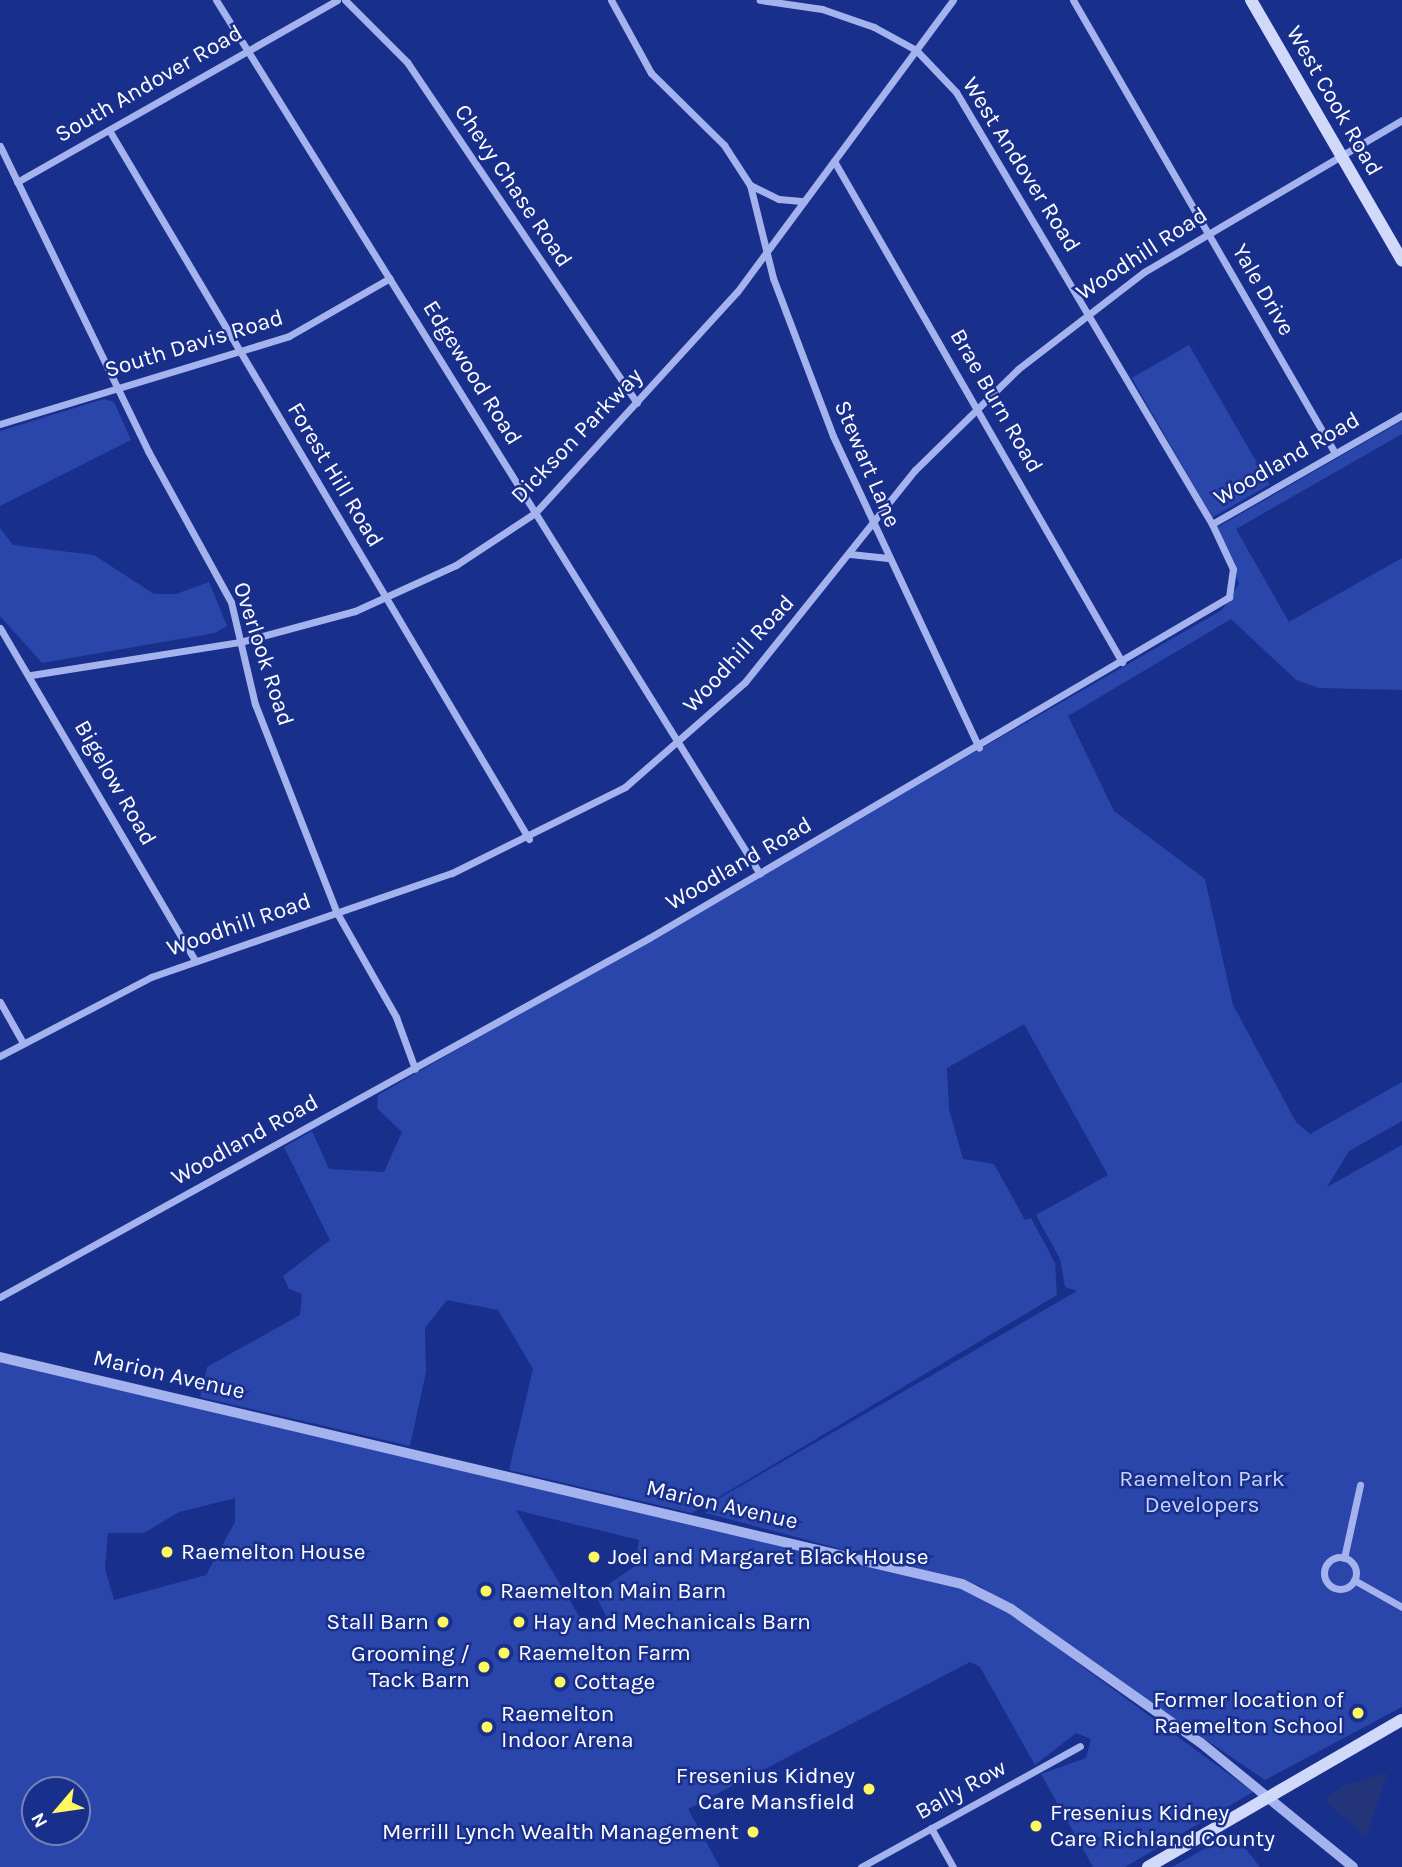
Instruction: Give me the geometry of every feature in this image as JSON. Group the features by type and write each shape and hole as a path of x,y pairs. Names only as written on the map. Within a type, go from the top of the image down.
{"main road":[{"name":"West Cook Road","path":"1251,0 1402,260"},
{"path":"1148,1867 1402,1720"}],"street":[{"name":"Edgewood Road","path":"216,0 677,745 760,874"},
{"name":"South Andover Road","path":"17,181 337,0"},
{"name":"Chevy Chase Road","path":"345,0 407,62 637,403"},
{"name":"Stewart Lane","path":"611,0 651,73 724,145 750,185 767,253 872,525 979,747"},
{"path":"760,0 843,15 916,50"},
{"name":"Dickson Parkway","path":"31,676 240,642 387,599 535,513 637,403 767,253 953,0"},
{"name":"Yale Drive","path":"1073,0 1335,453"},
{"name":"West Andover Road","path":"916,50 982,128 1212,524"},
{"name":"Woodhill Road","path":"0,1056 22,1041 194,959 337,912 529,839 614,794 677,745 758,667 872,525 977,406 1088,312 1208,233 1402,120"},
{"name":"Forest Hill Road","path":"109,130 529,839"},
{"name":"Overlook Road","path":"0,146 118,388 230,602 255,704 337,912 401,1028 415,1069"},
{"name":"Brae Burn Road","path":"834,161 1122,662"},
{"path":"750,185 779,199 804,201"},
{"name":"South Davis Road","path":"0,424 240,353 304,329 390,278"},
{"name":"Woodland Road","path":"0,1297 415,1069 760,874 1229,597 1233,569 1212,524 1402,415"},
{"path":"850,554 888,558"},
{"name":"Bigelow Road","path":"0,628 31,676 194,959"},
{"path":"0,1002 22,1041"},
{"name":"Marion Avenue","path":"0,1357 952,1580 1011,1609 1271,1796 1353,1867"},
{"path":"1344,1558 1360,1485"},
{"path":"1344,1558 1330,1561 1326,1580 1338,1589 1354,1580"},
{"path":"1344,1558 1354,1567 1354,1580"},
{"path":"1354,1580 1402,1607"},
{"name":"Bally Row","path":"861,1867 1080,1746"},
{"path":"931,1828 953,1867"}],"green space":[{"path":"1189,345 1270,484 1212,517 1132,378"},
{"path":"104,399 114,402 131,440 0,506 0,431"},
{"name":"Raemelton Park Developers","path":"1402,421 1402,434 1236,529 1289,622 1402,558 1402,690 1319,688 1296,680 1231,619 1068,716 1114,811 1205,879 1233,1005 1296,1122 1310,1134 1402,1082 1402,1121 1349,1151 1327,1187 1402,1145 1402,1707 1265,1780 980,1586 706,1513 713,1502 1077,1291 1065,1287 1060,1259 1036,1215 1108,1175 1024,1024 947,1068 949,1109 963,1159 994,1164 1025,1220 1031,1218 1055,1263 1057,1295 692,1513 509,1470 533,1369 498,1310 447,1300 425,1328 426,1372 410,1446 200,1397 207,1367 300,1315 302,1294 289,1289 283,1276 330,1240 284,1147 312,1131 329,1169 384,1172 402,1132 377,1108 378,1095 1222,610 1239,584 1218,527"},
{"path":"0,528 13,545 94,555 154,594 176,594 209,582 227,626 215,633 42,663 0,616"},
{"path":"0,1362 957,1587 1011,1614 1253,1792 1125,1867 1093,1867 1041,1774 1086,1758 1091,1739 1076,1733 1035,1765 980,1667 970,1662 688,1809 720,1867 0,1867","holes":["235,1498 235,1522 206,1575 114,1600 105,1569 108,1533 144,1533 179,1512","516,1510 639,1540 635,1566 595,1594 609,1622 589,1633"]},
{"path":"1233,1833 1260,1867 1172,1867"}],"shaded area":[{"path":"1388,1772 1366,1837 1324,1800 1340,1787"}],"place":[{"name":"Raemelton House","path":"167,1552"},
{"name":"Joel and Margaret Black House","path":"594,1557"},
{"name":"Raemelton Main Barn","path":"486,1591"},
{"name":"Stall Barn","path":"443,1622"},
{"name":"Hay and Mechanicals Barn","path":"519,1622"},
{"name":"Raemelton Farm","path":"504,1653"},
{"name":"Grooming / Tack Barn","path":"484,1667"},
{"name":"Cottage","path":"560,1682"},
{"name":"Former location of Raemelton School","path":"1358,1713"},
{"name":"Raemelton Indoor Arena","path":"487,1727"},
{"name":"Fresenius Kidney Care Mansfield","path":"869,1789"},
{"name":"Fresenius Kidney Care Richland County","path":"1036,1826"},
{"name":"Merrill Lynch Wealth Management","path":"753,1832"}]}
